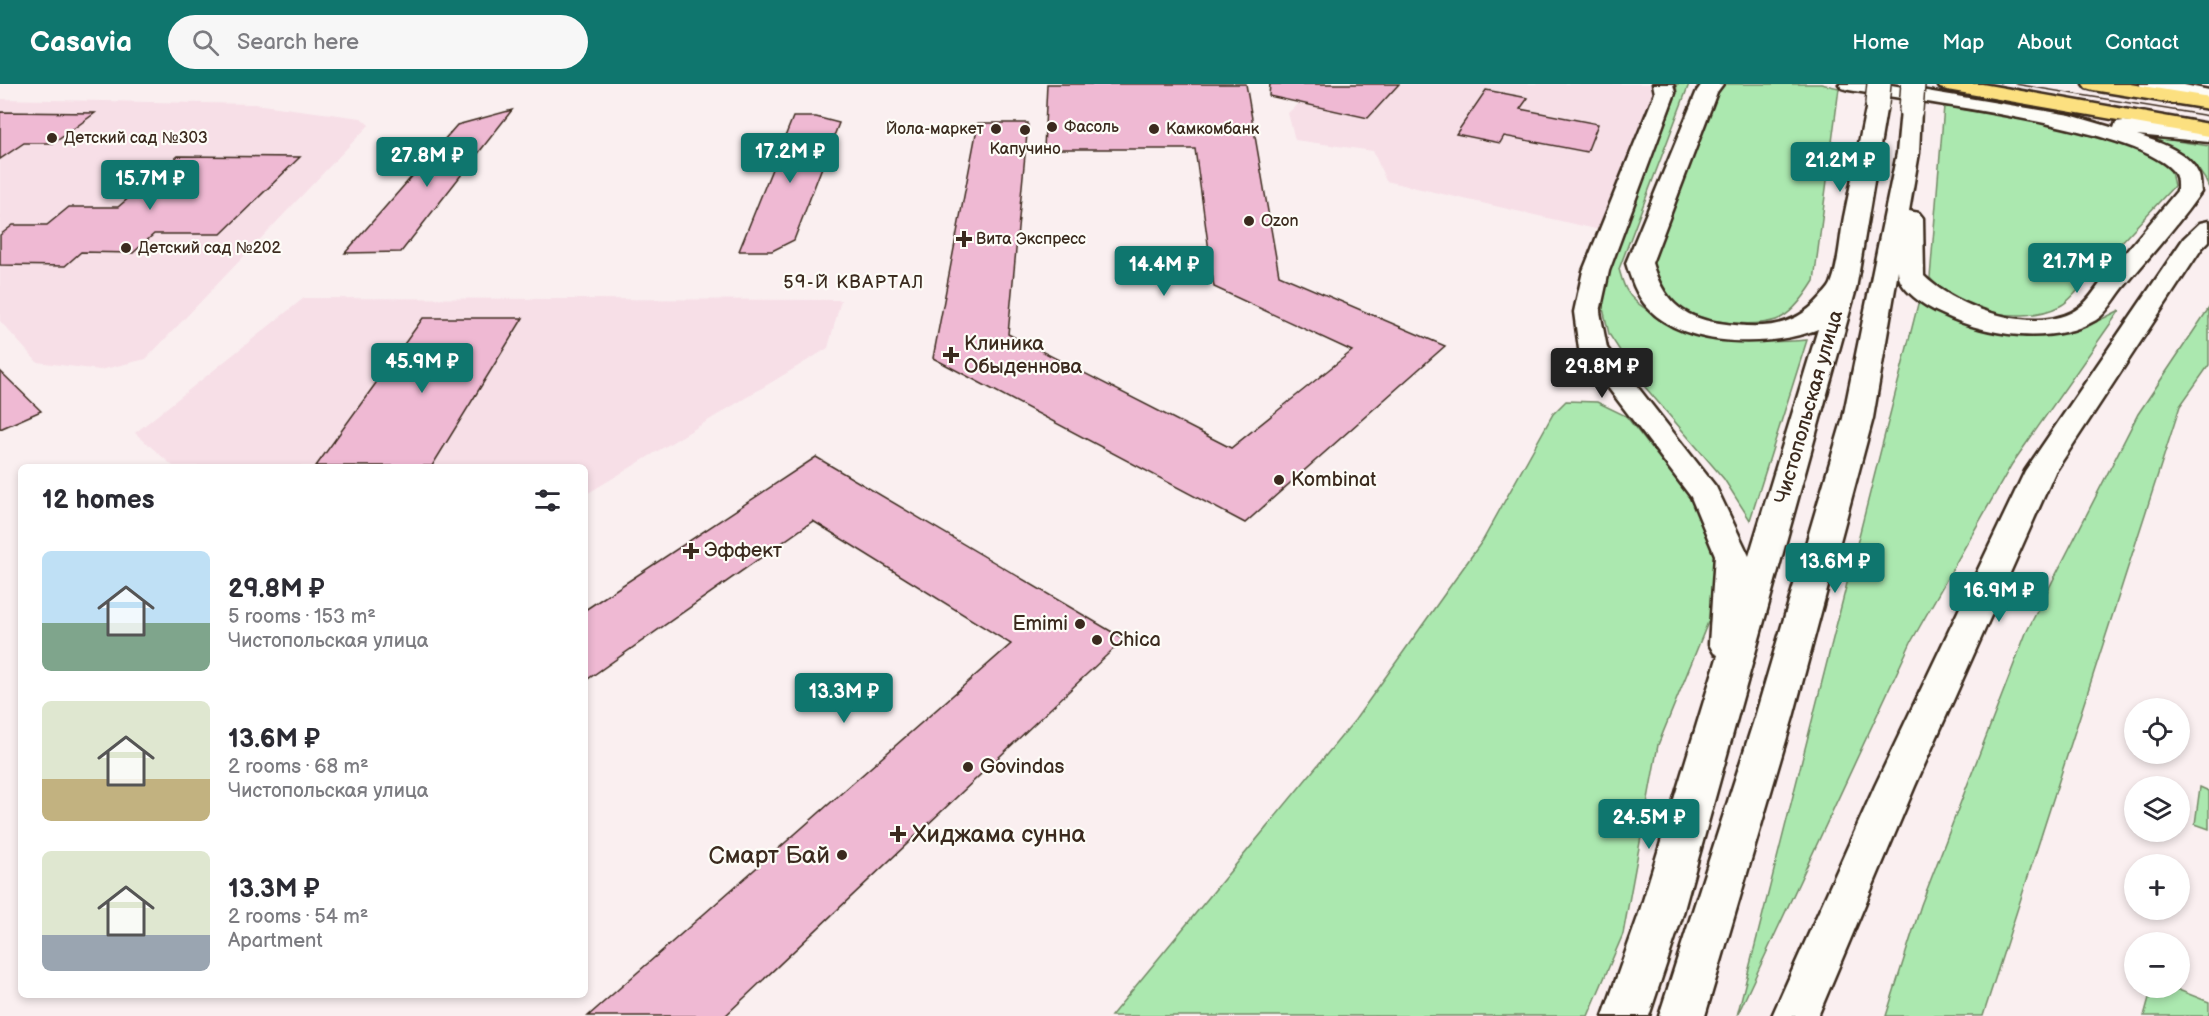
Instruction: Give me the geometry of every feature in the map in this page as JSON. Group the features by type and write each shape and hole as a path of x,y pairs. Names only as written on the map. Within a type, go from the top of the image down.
{"main road":[{"path":"1663,84 1665,93 1596,271 1587,312 1593,349 1705,494 1732,555 1724,700"},
{"path":"1713,84 1707,91 1639,263 1647,290 1662,307 1690,323 1724,331 1757,334 1779,332 1809,323 1843,289"},
{"path":"1849,84 2049,118 2209,136"},
{"name":"Чистопольская улица","path":"1682,1016 1774,717 1858,418 1908,153 1913,84"},
{"path":"1947,84 2209,130"},
{"path":"2093,84 2209,103"},
{"path":"2149,84 2209,96"},
{"path":"2176,84 2209,88"},
{"name":"Чистопольская улица","path":"1626,1016 1660,917 1843,289 1878,94"},
{"path":"1908,153 1911,278 1928,295 1952,309 1986,320 2008,327 2060,326 2089,313 2189,192 2186,172 2176,162 2140,143 2111,133 2049,118"},
{"path":"1795,1016 1895,786 2040,471 2193,243 2209,228"}],"shaded area":[{"path":"1321,84 1656,84 1657,89 1600,230 1386,181 1373,151 1295,140 1288,113"},
{"name":"Детский сад №202","path":"0,99 254,104 361,118 369,125 146,359 100,370 37,362 0,321"},
{"path":"304,298 841,300 828,348 588,493 588,464 171,464 135,433"}],"green space":[{"path":"1676,84 1689,84 1619,269 1626,289 1636,302 1655,315 1692,333 1729,341 1807,340 1750,520 1724,479 1639,380 1609,334 1602,304 1610,267 1677,93"},
{"path":"1725,84 1821,84 1839,88 1814,281 1787,314 1763,323 1715,321 1684,310 1662,294 1648,264 1718,93"},
{"path":"1944,106 2061,126 2117,142 2170,167 2174,186 2064,304 2044,312 2027,315 2009,315 1973,307 1956,299 1930,278"},
{"path":"2145,136 2209,146 2209,188 2191,162 2174,150"},
{"path":"1919,300 1996,329 2018,334 2041,335 2065,332 2091,324 2120,310 2012,464 1911,642 1737,1016"},
{"path":"2209,308 2209,365 2180,406 1983,1016 1886,1016 1921,905 2026,633 2138,414"},
{"path":"1566,401 1597,402 1626,416 1690,497 1714,546 1717,600 1658,745 1623,934 1588,1016 1111,1016 1355,720 1483,540 1553,414"},
{"path":"2200,787 2209,791 2209,829 2195,824"},
{"path":"2190,994 2209,1002 2209,1016 2144,1016 2149,998 2190,998"}],"building":[{"path":"1047,84 1246,84 1279,275 1445,346 1245,523 933,358 978,123 1028,123 1008,334 1231,448 1352,351 1214,287 1195,149 1044,149"},
{"path":"1270,84 1399,84 1368,118 1269,96"},
{"path":"1486,90 1528,98 1520,109 1598,124 1587,152 1504,136 1500,143 1456,134"},
{"path":"512,110 401,252 345,253 457,125"},
{"path":"0,112 95,113 54,143 24,143 0,159"},
{"path":"793,117 816,117 839,123 794,240 772,251 739,251"},
{"path":"178,156 300,157 221,234 154,234 133,253 81,252 65,266 0,265 0,235 13,225 47,225 69,207 118,207"},
{"path":"423,318 523,318 433,464 317,464"},
{"path":"0,371 41,411 0,429"},
{"path":"816,457 1124,639 725,1016 588,1016 1011,644 813,521 588,679 588,608"}],"tram line":[{"path":"2015,84 2209,116"}],"place":[{"name":"Фасоль","path":"1052,127"},
{"name":"Йола-маркет","path":"996,129"},
{"name":"Камкомбанк","path":"1154,129"},
{"name":"Капучино","path":"1025,130"},
{"name":"Детский сад №303","path":"52,138"},
{"name":"Ozon","path":"1249,221"},
{"name":"Вита Экспресс","path":"964,239"},
{"name":"Детский сад №202","path":"126,248"},
{"name":"Клиника Обыденнова","path":"951,355"},
{"name":"Kombinat","path":"1279,480"},
{"name":"Эффект","path":"691,551"},
{"name":"Emimi","path":"1080,624"},
{"name":"Chica","path":"1097,640"},
{"name":"Govindas","path":"968,767"},
{"name":"Хиджама сунна","path":"898,834"},
{"name":"Смарт Бай","path":"842,855"}],"district":[{"name":"59-Й КВАРТАЛ","path":"854,282"}]}
